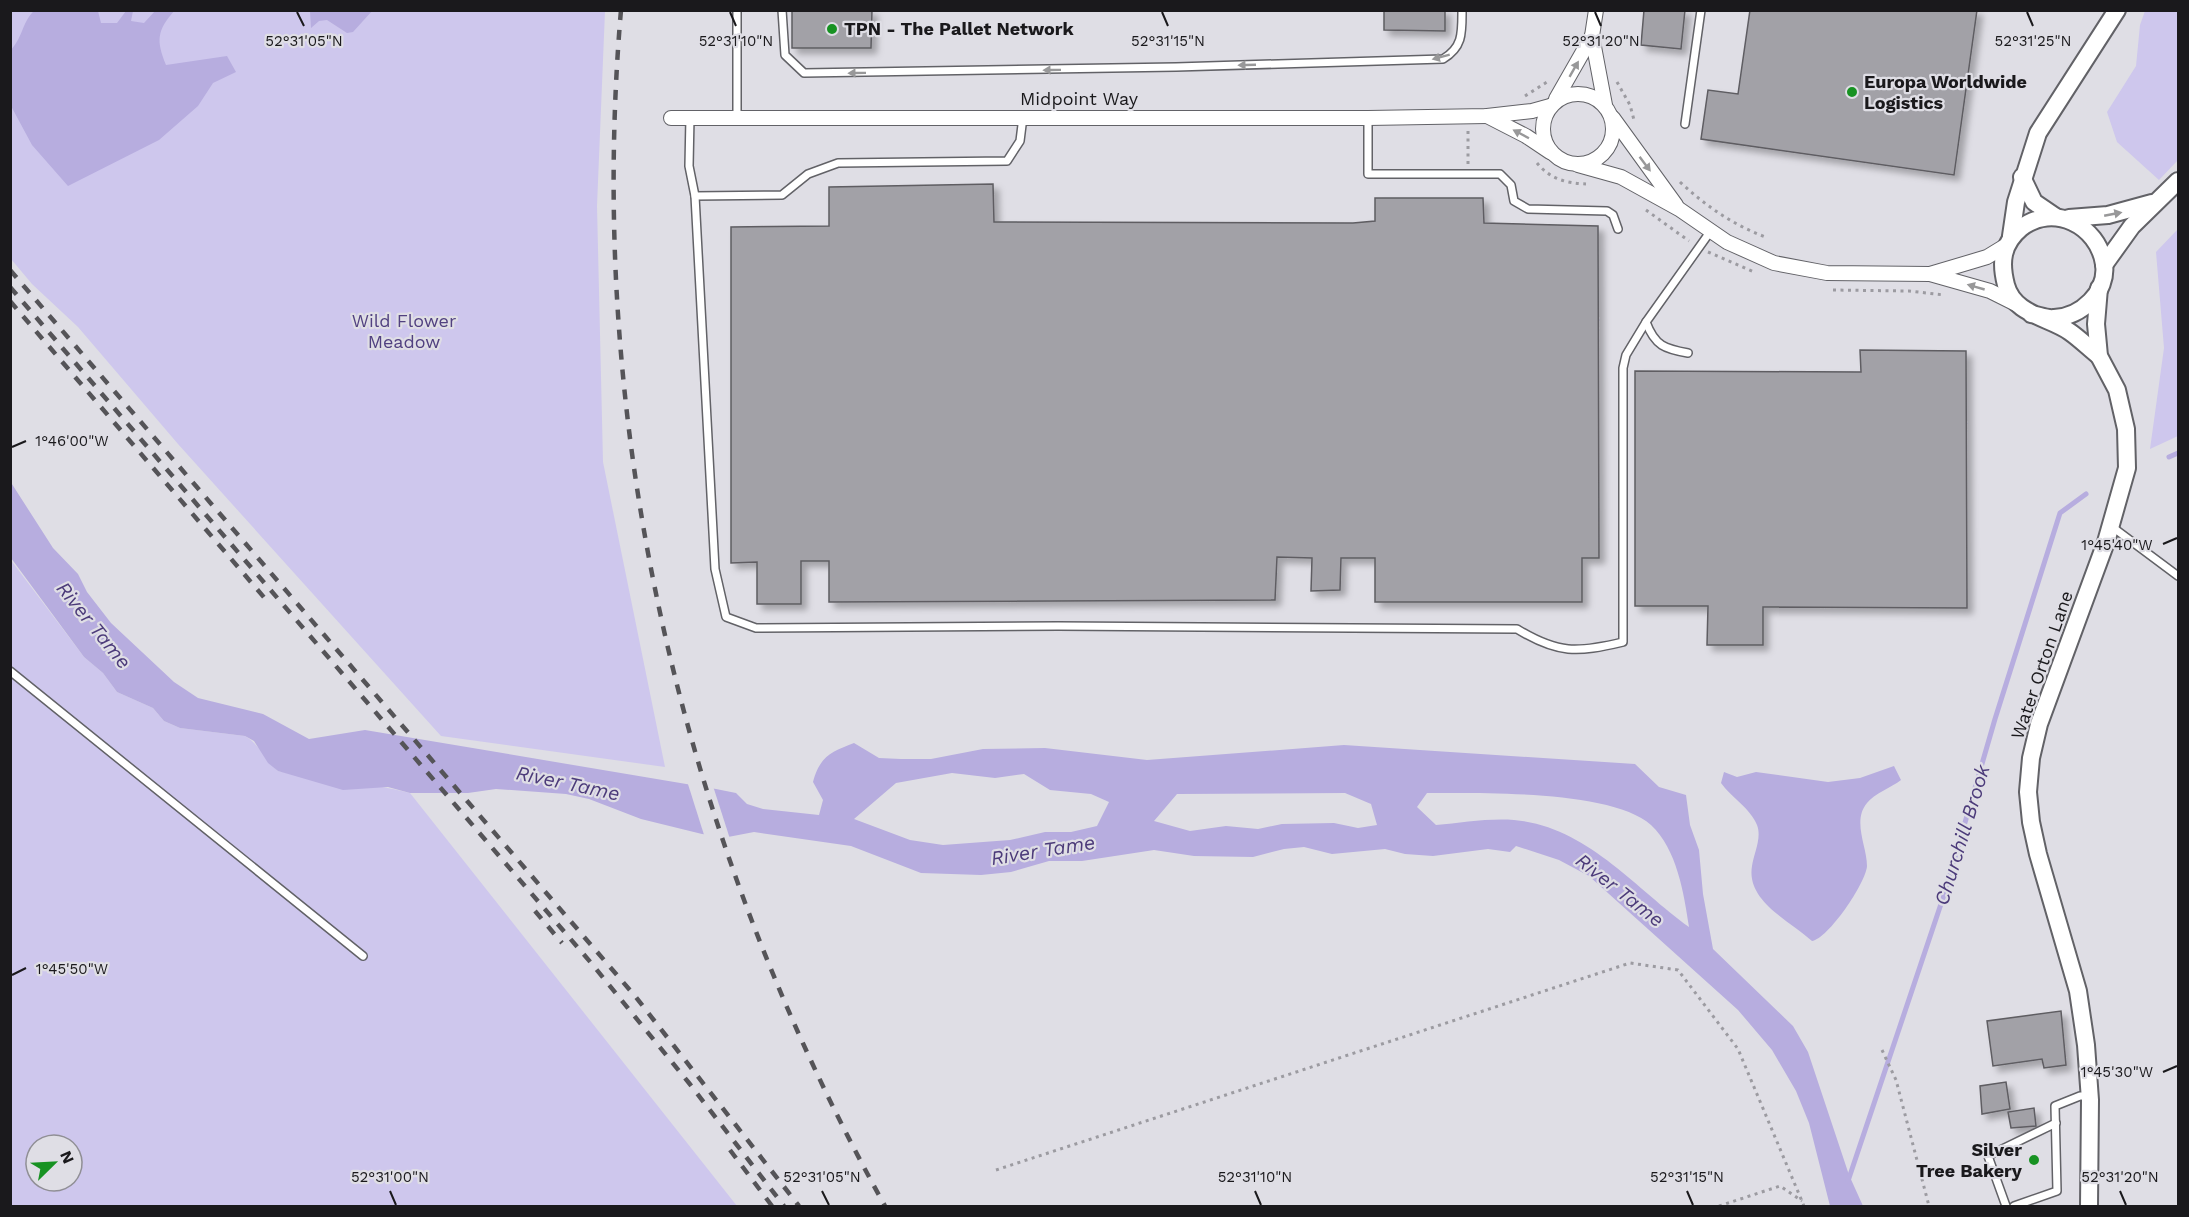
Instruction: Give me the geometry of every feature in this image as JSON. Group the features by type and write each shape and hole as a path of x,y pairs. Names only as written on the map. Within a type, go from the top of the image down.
{"street":[{"path":"1578,165 1593,162 1608,149 1614,131 1592,36 1596,10"},
{"path":"2026,310 2007,289 2002,266 2022,177 2038,133 2118,10"},
{"path":"1592,36 1552,104 1542,131 1553,154 1565,162 1621,177 1679,209 1710,232 1774,263 1827,273 1930,274 1990,291 2026,310 2053,319 2075,314 2090,302 2099,288 2104,265 2132,226 2178,181"},
{"path":"1552,104 1566,95 1580,93 1594,96 1609,111 1679,209"},
{"name":"Midpoint Way","path":"671,118 736,116 1368,118 1487,116 1532,111 1552,104"},
{"name":"Midpoint Way","path":"1487,116 1526,136 1553,154"},
{"path":"2022,177 2034,202 2061,218 2084,227 2097,243 2104,265"},
{"path":"1930,274 1987,256 2028,223 2108,215 2159,201"},
{"name":"Water Orton Lane","path":"2088,1206 2090,1096 2086,1045 2078,991 2038,854 2031,822 2028,792 2031,758 2039,724 2111,526 2127,468 2126,429 2116,390 2099,356 2096,324 2099,288"},
{"name":"Water Orton Lane","path":"2026,310 2069,331 2099,356"}],"lane":[{"path":"736,116 737,10"},
{"path":"782,10 785,55 804,73 815,73 1176,67 1443,59 1454,52 1462,39 1462,10"},
{"path":"1685,124 1701,10"},
{"path":"690,117 689,166 695,196 715,569 726,617 756,628 1058,626 1517,629 1551,648 1569,650 1623,642 1623,368 1626,355 1646,322 1710,232"},
{"path":"695,196 783,195 808,174 838,164 1006,160 1020,141 1023,117"},
{"path":"1368,118 1368,174 1500,174 1511,185 1514,201 1528,209 1607,211 1613,215 1618,229"},
{"path":"1646,322 1652,338 1669,350 1688,353"},
{"path":"2111,526 2178,576"},
{"path":"10,671 363,956"},
{"path":"2014,1206 2057,1191 2055,1106 2080,1096 2090,1096"},
{"path":"2006,1206 1988,1156 2056,1123"}],"path":[{"path":"1613,74 1630,105 1634,124"},
{"path":"1468,116 1468,175"},
{"path":"1672,174 1705,205 1727,220 1768,238"},
{"path":"996,1170 1630,963 1678,970 1738,1049 1804,1206"},
{"path":"1882,1050 1894,1075 1929,1206"},
{"path":"1719,1206 1780,1186 1803,1201"}],"green space":[{"name":"Wild Flower Meadow","path":"10,11 605,11 597,206 603,462 665,767 441,736 178,444 78,327 32,284 11,259"},
{"path":"2145,11 2178,11 2178,160 2159,180 2117,142 2107,112 2136,66 2140,25"},
{"path":"2178,229 2178,436 2150,449 2164,348 2156,252"},
{"path":"10,559 84,657 103,673 117,692 153,708 164,721 180,728 245,736 278,771 410,793 737,1206 11,1206"}],"water":[{"path":"310,10 372,11 353,32 347,33 327,20 319,21 311,28"},
{"path":"34,11 98,11 101,23 117,23 126,11 133,11 131,21 144,23 155,11 174,11 164,24 160,36 166,65 227,56 236,72 213,83 198,106 159,140 68,186 32,145 11,106 11,50"},
{"name":"River Tame","path":"10,481 53,548 78,574 87,592 111,623 174,682 198,698 263,714 309,739 365,730 716,789 736,793 747,804 763,809 819,815 823,800 813,782 819,766 833,752 854,743 879,758 901,759 931,759 983,749 1045,748 1147,760 1344,745 1635,764 1659,787 1686,795 1690,825 1699,850 1703,894 1713,949 1793,1026 1808,1052 1849,1175 1863,1206 1830,1206 1809,1123 1796,1091 1772,1050 1738,1010 1589,876 1559,860 1516,846 1510,852 1488,849 1433,856 1405,854 1385,849 1332,854 1304,847 1284,849 1253,857 1194,856 1154,850 1082,861 1049,861 1011,872 981,875 921,873 851,846 754,832 728,837 702,834 641,819 589,799 566,794 496,789 468,793 410,793 388,787 343,790 278,771 268,763 254,741 245,736 180,728 164,721 153,708 117,692 103,673 84,657 11,558","holes":["952,773 995,778 1024,774 1050,790 1091,794 1109,802 1097,826 1071,832 1045,832 1010,840 943,845 910,840 854,819 896,783","1345,793 1371,804 1377,825 1358,828 1334,823 1282,824 1258,829 1226,826 1190,831 1154,821 1177,794","1427,793 1511,794 1577,799 1607,805 1632,814 1651,825 1667,846 1678,873 1689,927 1608,861 1587,846 1564,834 1540,825 1514,820 1484,820 1436,825 1417,807"]},
{"path":"1894,766 1901,780 1874,797 1863,810 1860,826 1867,866 1860,885 1836,921 1819,938 1812,941 1772,909 1756,890 1752,878 1752,866 1758,840 1757,825 1750,814 1721,783 1724,772 1737,777 1756,772 1828,782 1860,778"}],"pier":[{"path":"687,781 713,786 730,839 705,838"}],"building":[{"name":"TPN - The Pallet Network","path":"792,10 872,10 871,48 792,48"},
{"path":"1384,10 1445,10 1445,31 1384,30"},
{"path":"1644,10 1685,10 1681,49 1641,45"},
{"name":"Europa Worldwide Logistics","path":"1750,10 1977,10 1954,175 1701,139 1708,90 1738,94"},
{"path":"993,184 994,222 1353,223 1375,221 1375,198 1483,198 1484,223 1598,226 1599,558 1582,558 1582,602 1375,602 1375,558 1341,558 1340,590 1311,591 1312,558 1277,557 1275,600 829,602 829,561 801,561 801,604 757,604 757,562 731,563 731,227 829,226 829,187"},
{"path":"1860,350 1966,351 1967,608 1763,607 1763,645 1707,645 1708,606 1635,606 1635,371 1861,372"},
{"path":"2061,1011 2066,1065 2044,1068 2042,1059 1993,1066 1987,1021"},
{"path":"2006,1082 2010,1109 1982,1114 1980,1086"},
{"path":"2034,1108 2036,1126 2011,1128 2008,1112"}],"waterway":[{"name":"Churchill Brook","path":"2169,457 2178,453"},
{"name":"Churchill Brook","path":"1848,1181 1944,895 1995,719 2060,513 2086,494"}],"railway":[{"path":"621,10 614,166 619,322 635,476 663,628 703,777 753,924 814,1067 885,1206"},
{"path":"10,270 635,996 799,1206"},
{"path":"10,287 592,964 689,1083 784,1206"},
{"path":"10,301 268,602"},
{"path":"535,911 562,943"},
{"path":"730,1150 772,1206"}],"place":[{"name":"TPN - The Pallet Network","path":"832,29"},
{"name":"Europa Worldwide Logistics","path":"1852,92"},
{"name":"Silver Tree Bakery","path":"2034,1160"}]}
